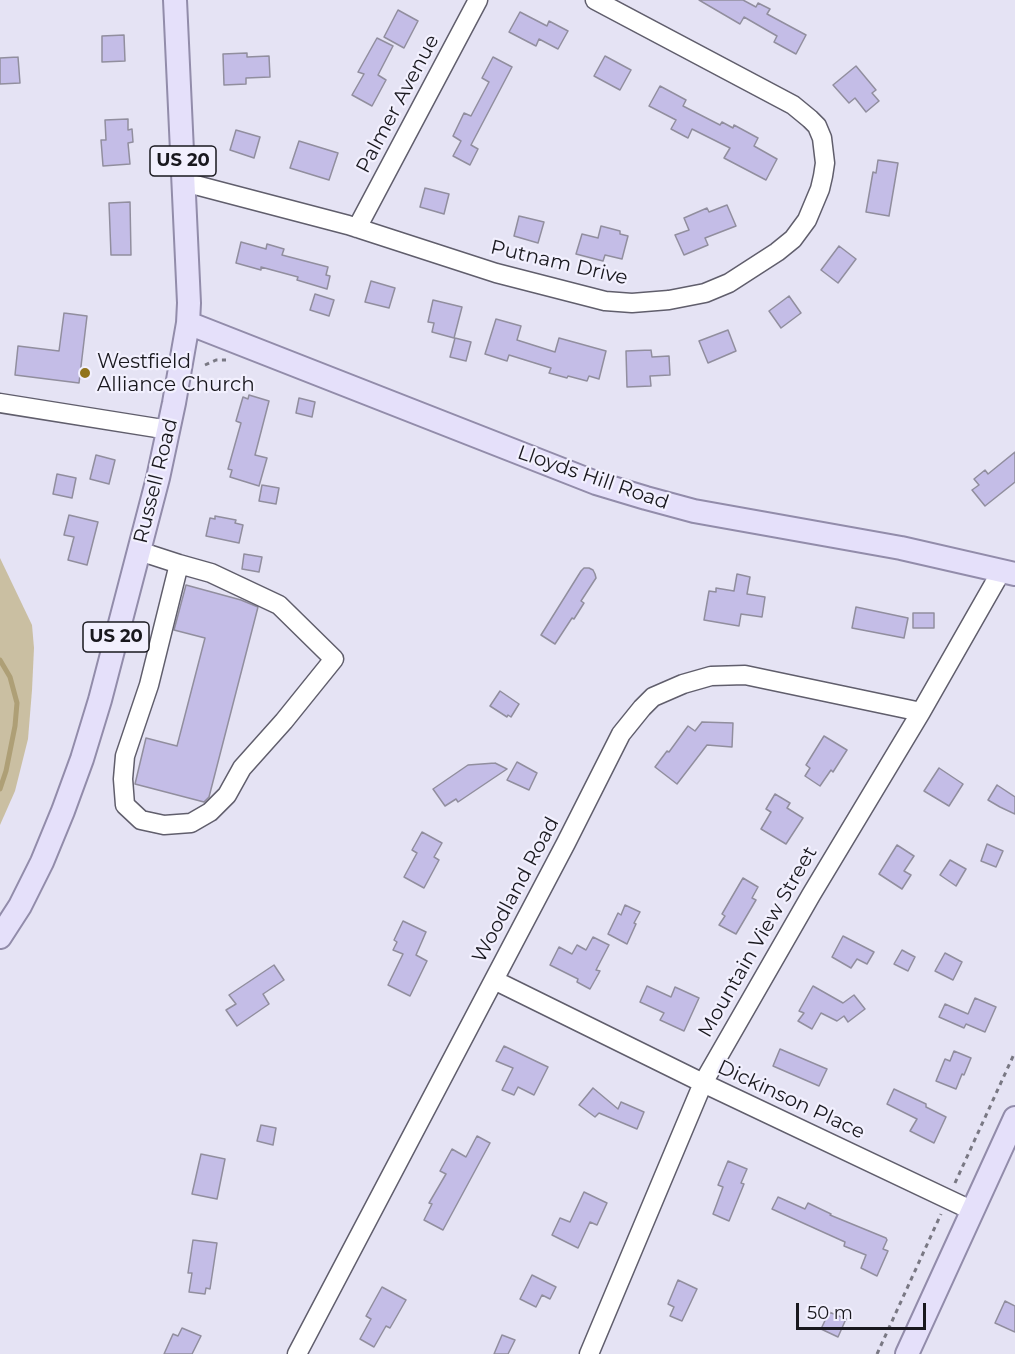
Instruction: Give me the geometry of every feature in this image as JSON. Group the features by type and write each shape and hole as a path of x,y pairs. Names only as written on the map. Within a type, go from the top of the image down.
{"main road":[{"name":"Russell Road","path":"0,937 20,906 42,862 75,780 100,700 169,430 188,323 189,280 175,0"},
{"name":"Lloyds Hill Road","path":"188,323 596,483 694,511 901,548 1008,572"},
{"path":"907,1354 1015,1118"}],"street":[{"name":"Palmer Avenue","path":"357,228 478,0"},
{"name":"Putnam Drive","path":"184,182 357,228 496,273 588,298 622,303 669,300 717,288 738,278 777,252 793,239 807,220 823,176 824,150 817,126 793,105 594,0"},
{"path":"0,403 169,430"},
{"path":"139,551 211,573 279,605 334,659 242,768 227,795 210,812 191,823 164,825 141,820 125,805 123,779 125,756 149,685 179,564"},
{"name":"Mountain View Street","path":"589,1354 703,1083 811,895 1008,572"},
{"name":"Woodland Road","path":"297,1354 621,734 642,708 653,697 683,684 711,676 745,675 921,712"},
{"name":"Dickinson Place","path":"494,980 703,1083 973,1211"}],"shaded area":[{"path":"0,558 32,625 34,648 28,739 15,791 0,825"}],"building":[{"path":"699,0 743,0 756,7 758,3 770,9 767,14 806,35 796,54 774,42 777,36 744,17 740,24"},
{"path":"398,10 418,21 404,48 384,37"},
{"path":"520,12 547,26 549,21 568,31 558,49 539,39 536,46 509,32"},
{"path":"124,35 125,61 102,62 102,36"},
{"path":"377,38 393,46 378,75 386,80 372,106 352,95 364,74 358,72"},
{"path":"247,53 247,57 269,56 270,77 246,78 246,84 224,85 223,54"},
{"path":"605,56 631,70 620,90 594,76"},
{"path":"18,57 20,83 0,84 0,58"},
{"path":"493,57 512,67 471,145 478,149 470,165 453,156 461,141 453,136 464,113 471,116 489,82 482,78"},
{"path":"856,66 876,90 872,93 879,101 866,112 855,98 849,103 833,85"},
{"path":"660,86 686,100 683,106 720,125 722,122 733,128 734,125 758,138 754,146 777,159 766,180 724,158 730,148 692,129 688,138 671,129 676,120 649,106"},
{"path":"128,119 128,130 132,129 133,142 128,143 130,164 103,166 101,140 106,140 105,120"},
{"path":"236,130 260,137 254,158 230,150"},
{"path":"299,141 338,153 329,180 290,168"},
{"path":"878,160 898,163 889,216 866,212 873,172 876,173"},
{"path":"425,188 449,194 444,214 420,207"},
{"path":"130,202 131,255 111,255 109,203"},
{"path":"727,205 736,226 705,238 708,245 684,255 675,235 689,230 684,218 707,208 709,212"},
{"path":"519,216 544,222 538,243 514,236"},
{"path":"601,226 620,231 620,234 628,236 622,259 605,255 603,261 576,254 582,234 598,238"},
{"path":"241,242 266,249 267,244 284,249 282,255 328,267 326,275 330,276 327,289 297,280 298,277 236,263"},
{"path":"839,246 856,259 838,283 821,270"},
{"path":"371,281 395,288 389,308 365,302"},
{"path":"315,294 334,300 329,316 310,310"},
{"path":"789,296 801,313 781,328 769,311"},
{"path":"433,300 462,307 454,338 432,332 434,323 428,322"},
{"path":"64,313 87,316 79,383 15,375 18,346 59,351"},
{"path":"496,319 521,326 517,340 555,352 559,338 606,351 599,379 589,376 587,381 568,376 567,378 549,373 551,368 509,355 507,361 485,354"},
{"path":"728,330 736,351 708,363 699,341"},
{"path":"455,338 471,342 466,361 450,357"},
{"path":"651,350 652,357 669,356 670,375 650,376 651,386 627,387 626,351"},
{"path":"249,395 269,401 255,455 267,458 259,486 230,477 232,470 228,469 241,423 236,421 243,397 248,399"},
{"path":"299,398 315,402 312,417 296,413"},
{"path":"1015,452 1015,482 985,506 972,490 979,485 974,479 985,470 988,474"},
{"path":"96,455 115,460 109,484 90,479"},
{"path":"57,474 76,478 72,498 53,494"},
{"path":"262,485 279,488 276,504 259,501"},
{"path":"69,515 98,522 87,565 68,560 74,537 64,535"},
{"path":"215,516 236,520 235,523 243,525 239,543 206,536 210,518 215,519"},
{"path":"244,554 262,557 259,572 242,569"},
{"path":"584,568 593,570 596,578 581,601 584,603 555,644 541,635"},
{"path":"737,574 750,577 747,594 765,597 762,617 741,614 739,626 704,620 709,591 716,592 716,588 734,591"},
{"path":"186,585 258,607 209,797 204,802 135,784 146,738 177,746 205,638 174,630"},
{"path":"856,607 908,618 904,638 852,628"},
{"path":"913,613 934,613 934,628 913,628"},
{"path":"500,691 519,704 511,717 508,715 507,717 490,706"},
{"path":"702,722 733,723 732,747 707,745 677,784 655,767 688,726 695,731"},
{"path":"824,736 847,750 833,772 831,770 820,786 805,776 810,768 806,765"},
{"path":"517,762 537,773 529,790 507,780"},
{"path":"495,763 507,769 458,802 456,799 445,806 433,789 468,765"},
{"path":"939,768 963,784 949,806 924,791"},
{"path":"997,785 1015,797 1015,814 988,800"},
{"path":"775,794 790,803 787,808 803,818 786,844 761,829 771,812 766,809"},
{"path":"422,832 442,843 434,857 439,860 424,888 404,877 417,853 412,850"},
{"path":"987,844 1003,851 996,867 981,861"},
{"path":"897,845 914,856 904,871 911,875 902,889 879,874"},
{"path":"950,860 966,869 956,886 940,875"},
{"path":"743,878 758,887 752,898 756,900 736,934 719,925 725,916 722,914"},
{"path":"625,905 640,912 627,944 608,934 618,913 621,915"},
{"path":"403,921 426,932 416,955 427,961 410,996 388,985 403,954 393,950 397,942 394,940"},
{"path":"843,936 874,952 867,964 857,959 851,968 832,957"},
{"path":"593,937 609,945 596,970 600,971 590,989 577,982 578,979 550,965 559,947 572,954 577,945 586,950"},
{"path":"902,950 915,957 908,971 894,964"},
{"path":"945,953 962,962 953,980 935,971"},
{"path":"274,965 284,980 263,994 269,1004 237,1026 226,1010 236,1004 229,995"},
{"path":"647,986 671,997 675,987 699,998 684,1031 660,1020 664,1013 640,1002"},
{"path":"813,986 843,1003 854,995 865,1009 848,1022 844,1016 837,1021 821,1013 812,1029 798,1021 804,1013 799,1011"},
{"path":"975,998 996,1007 985,1032 966,1024 964,1028 939,1017 945,1004 968,1014"},
{"path":"504,1046 548,1067 534,1095 518,1087 514,1095 502,1090 513,1068 496,1061"},
{"path":"780,1049 827,1069 819,1086 773,1066"},
{"path":"954,1051 971,1058 956,1089 936,1081 945,1059 950,1061"},
{"path":"593,1088 618,1109 621,1102 644,1112 637,1129 599,1113 595,1117 579,1105"},
{"path":"894,1089 926,1104 926,1107 946,1117 934,1143 910,1131 917,1119 887,1104"},
{"path":"261,1125 276,1128 273,1145 257,1141"},
{"path":"477,1136 490,1143 443,1230 424,1220 432,1204 429,1203 446,1174 440,1171 452,1149 466,1157"},
{"path":"201,1154 225,1159 217,1199 192,1194"},
{"path":"728,1161 747,1169 741,1183 744,1184 729,1221 713,1214 723,1187 718,1185"},
{"path":"584,1192 607,1203 597,1225 590,1222 578,1248 552,1235 560,1218 570,1222"},
{"path":"778,1197 805,1209 808,1203 830,1215 886,1238 883,1249 888,1251 877,1276 861,1268 866,1255 844,1246 845,1242 772,1209"},
{"path":"193,1240 217,1243 210,1289 206,1288 205,1294 189,1292 192,1273 188,1273"},
{"path":"532,1275 556,1287 550,1299 542,1295 536,1307 520,1299"},
{"path":"678,1280 697,1289 682,1321 670,1316 674,1307 668,1304"},
{"path":"382,1287 406,1300 390,1328 386,1326 374,1347 360,1339 371,1319 366,1316"},
{"path":"1005,1301 1015,1306 1015,1332 995,1323"},
{"path":"829,1312 846,1319 838,1337 821,1329"},
{"path":"182,1328 201,1336 192,1354 164,1354 173,1334 178,1336"},
{"path":"502,1335 515,1340 508,1354 494,1354"}],"waterway":[{"path":"0,660 10,677 17,703 15,726 0,789"}],"place":[{"name":"Westfield Alliance Church","path":"85,373"}]}
